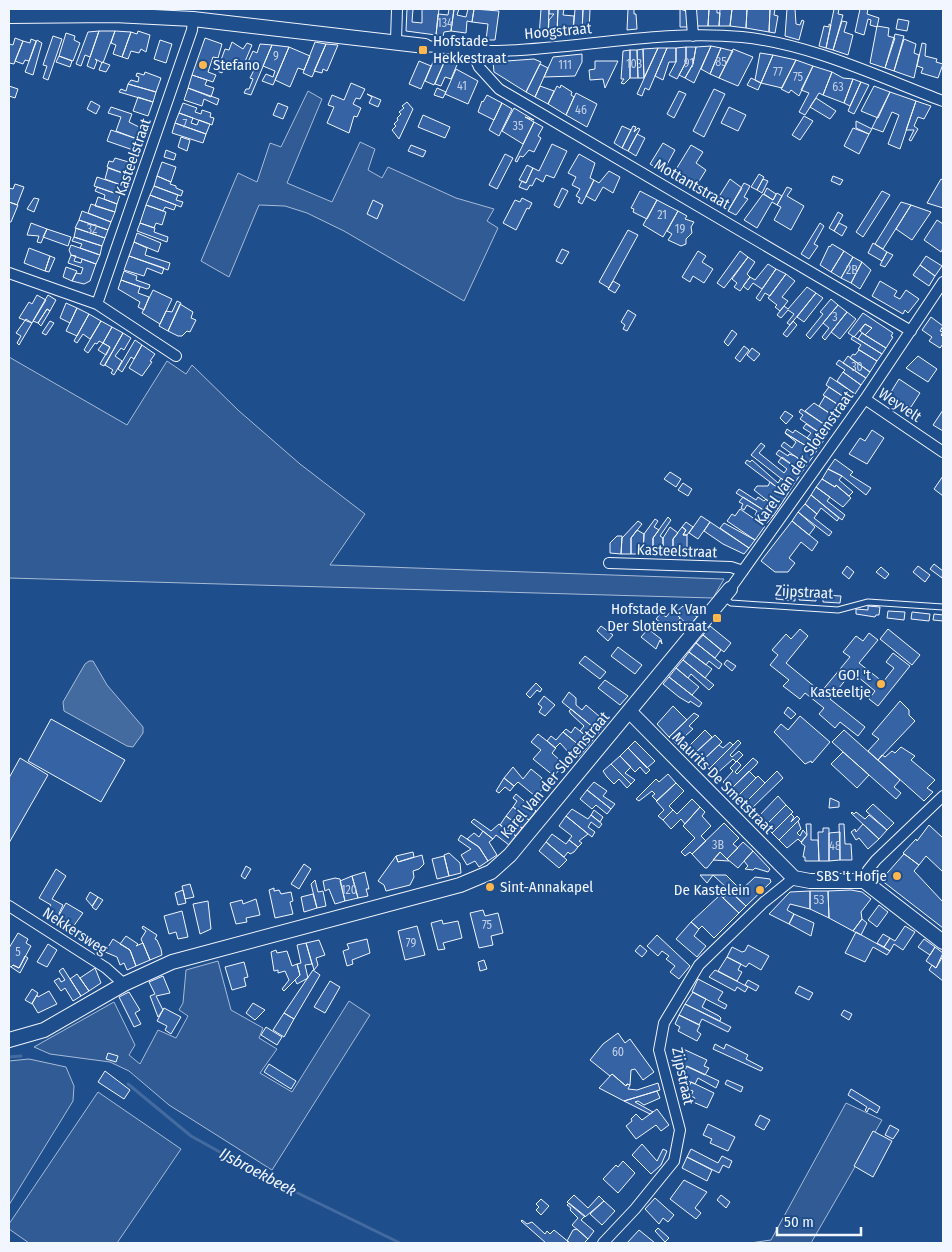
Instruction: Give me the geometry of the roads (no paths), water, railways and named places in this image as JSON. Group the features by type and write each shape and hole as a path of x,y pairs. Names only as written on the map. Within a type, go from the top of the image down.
{"street":[{"path":"396,41 397,9"},
{"path":"691,9 693,36"},
{"path":"9,16 114,15 193,19 396,41 425,46"},
{"name":"Kasteelstraat","path":"96,304 192,30 193,19"},
{"name":"Hoogstraat","path":"425,46 496,51 693,36 742,37 773,42 823,56 943,101"},
{"name":"Mottantstraat","path":"471,49 479,67 500,89 911,331"},
{"path":"9,273 96,304 176,356"},
{"name":"Karel Van der Slotenstraat","path":"9,1040 44,1030 124,984 172,962 460,885 491,872 510,855 727,593 865,399 943,282"},
{"name":"Weyvelt","path":"865,399 943,452"},
{"name":"Kasteelstraat","path":"609,563 730,567 743,571"},
{"name":"Maurits De Smetstraat","path":"629,712 794,878"},
{"path":"864,881 868,870 876,860 943,796"},
{"path":"794,878 810,881 864,881 943,942"},
{"name":"Zijpstraat","path":"603,1243 635,1209 674,1161 680,1130 660,1050 664,1023 699,965 764,902 794,878"},
{"name":"Nekkersweg","path":"9,906 106,968 124,984"}],"lane":[{"name":"Zijpstraat","path":"727,593 731,603 838,610 868,602 943,607"}],"waterway":[{"name":"IJsbroekbeek","path":"9,1057 21,1056"},
{"name":"IJsbroekbeek","path":"128,1084 191,1136 263,1176 400,1243"}],"place":[{"name":"Hofstade Hekkestraat","path":"423,50"},
{"name":"Stefano","path":"203,65"},
{"name":"Hofstade K. Van Der Slotenstraat","path":"717,618"},
{"name":"GO! 't Kasteeltje","path":"881,684"},
{"name":"SBS 't Hofje","path":"897,876"},
{"name":"Sint-Annakapel","path":"490,887"},
{"name":"De Kastelein","path":"760,890"}]}
